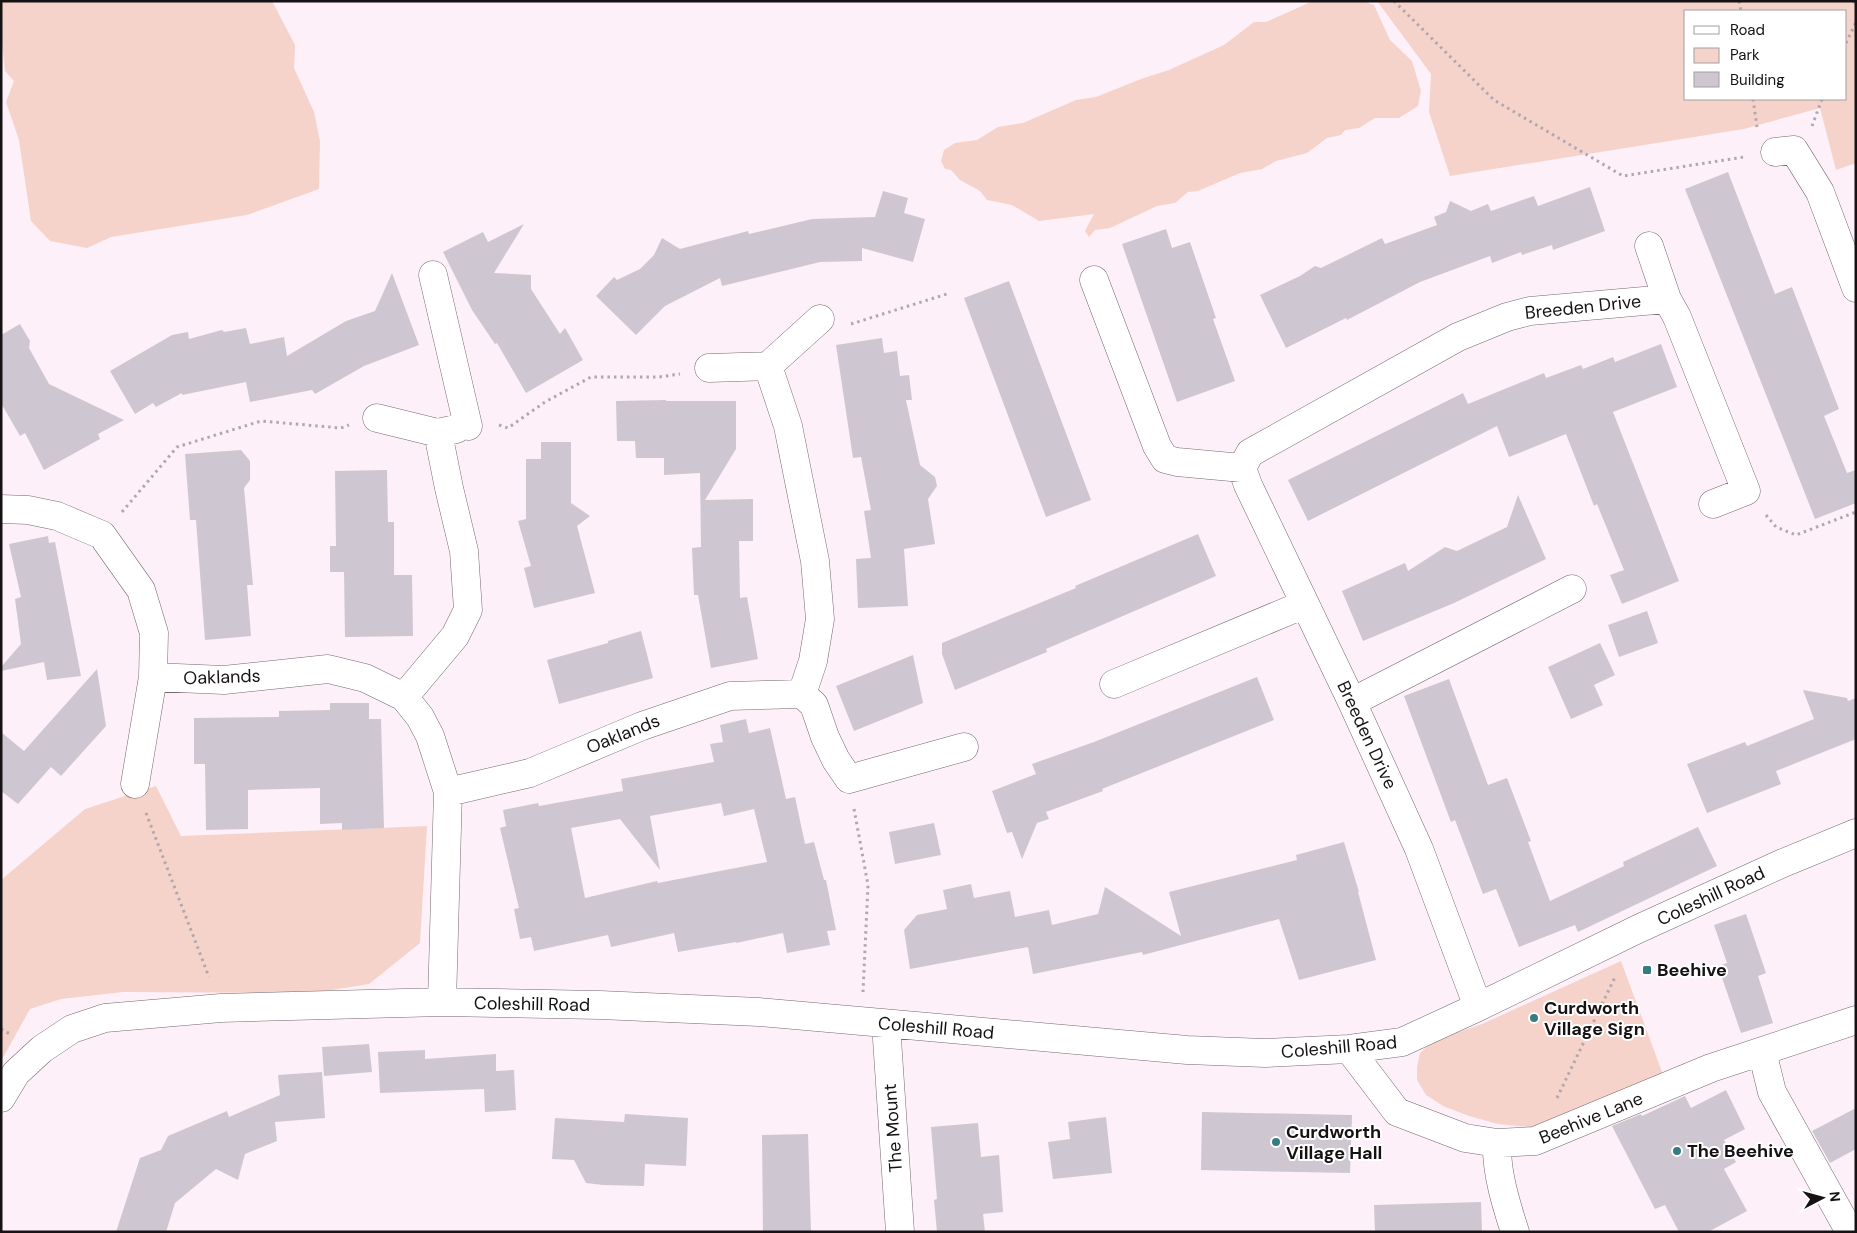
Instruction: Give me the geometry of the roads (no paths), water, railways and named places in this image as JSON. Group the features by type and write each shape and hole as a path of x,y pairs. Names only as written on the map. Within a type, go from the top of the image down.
{"street":[{"path":"1775,152 1794,150 1820,192 1856,288"},
{"name":"Breeden Drive","path":"1649,246 1666,299 1677,317 1746,490 1713,504"},
{"path":"377,418 438,433 477,424 433,275"},
{"path":"1094,280 1157,446 1165,459 1177,462 1242,468"},
{"name":"Breeden Drive","path":"1478,1007 1419,849 1352,702 1248,485 1242,468 1250,453 1458,337 1507,317 1530,311 1666,299"},
{"path":"709,368 768,366 820,319"},
{"path":"768,366 788,426 815,561 820,619 813,661 802,694 814,705 825,738 836,760 849,779 964,747"},
{"path":"404,697 455,636 468,610 464,551 438,433"},
{"path":"1,509 28,510 57,516 102,536 141,590 154,633 153,678 135,784"},
{"path":"1352,702 1572,589"},
{"path":"1114,684 1305,604"},
{"name":"Oaklands","path":"153,678 224,680 328,669 365,678 404,697 420,717 430,736 448,792 442,1002"},
{"name":"Oaklands","path":"448,792 530,773 642,726 730,696 802,694"},
{"name":"Coleshill Road","path":"1,1098 16,1073 42,1049 72,1029 105,1018 221,1008 442,1002 600,1005 759,1012 1187,1050 1265,1053 1349,1049 1402,1042 1656,921 1783,863 1856,833"},
{"name":"Beehive Lane","path":"1349,1049 1398,1112 1465,1138 1497,1143 1535,1142 1711,1068 1856,1020"},
{"name":"The Mount","path":"886,1024 900,1232"},
{"path":"1762,1051 1772,1092 1850,1232"},
{"path":"1497,1143 1496,1156 1514,1232"}],"place":[{"name":"Beehive","path":"1647,970"},
{"name":"Curdworth Village Sign","path":"1534,1018"},
{"name":"Curdworth Village Hall","path":"1276,1142"},
{"name":"The Beehive","path":"1677,1151"}]}
